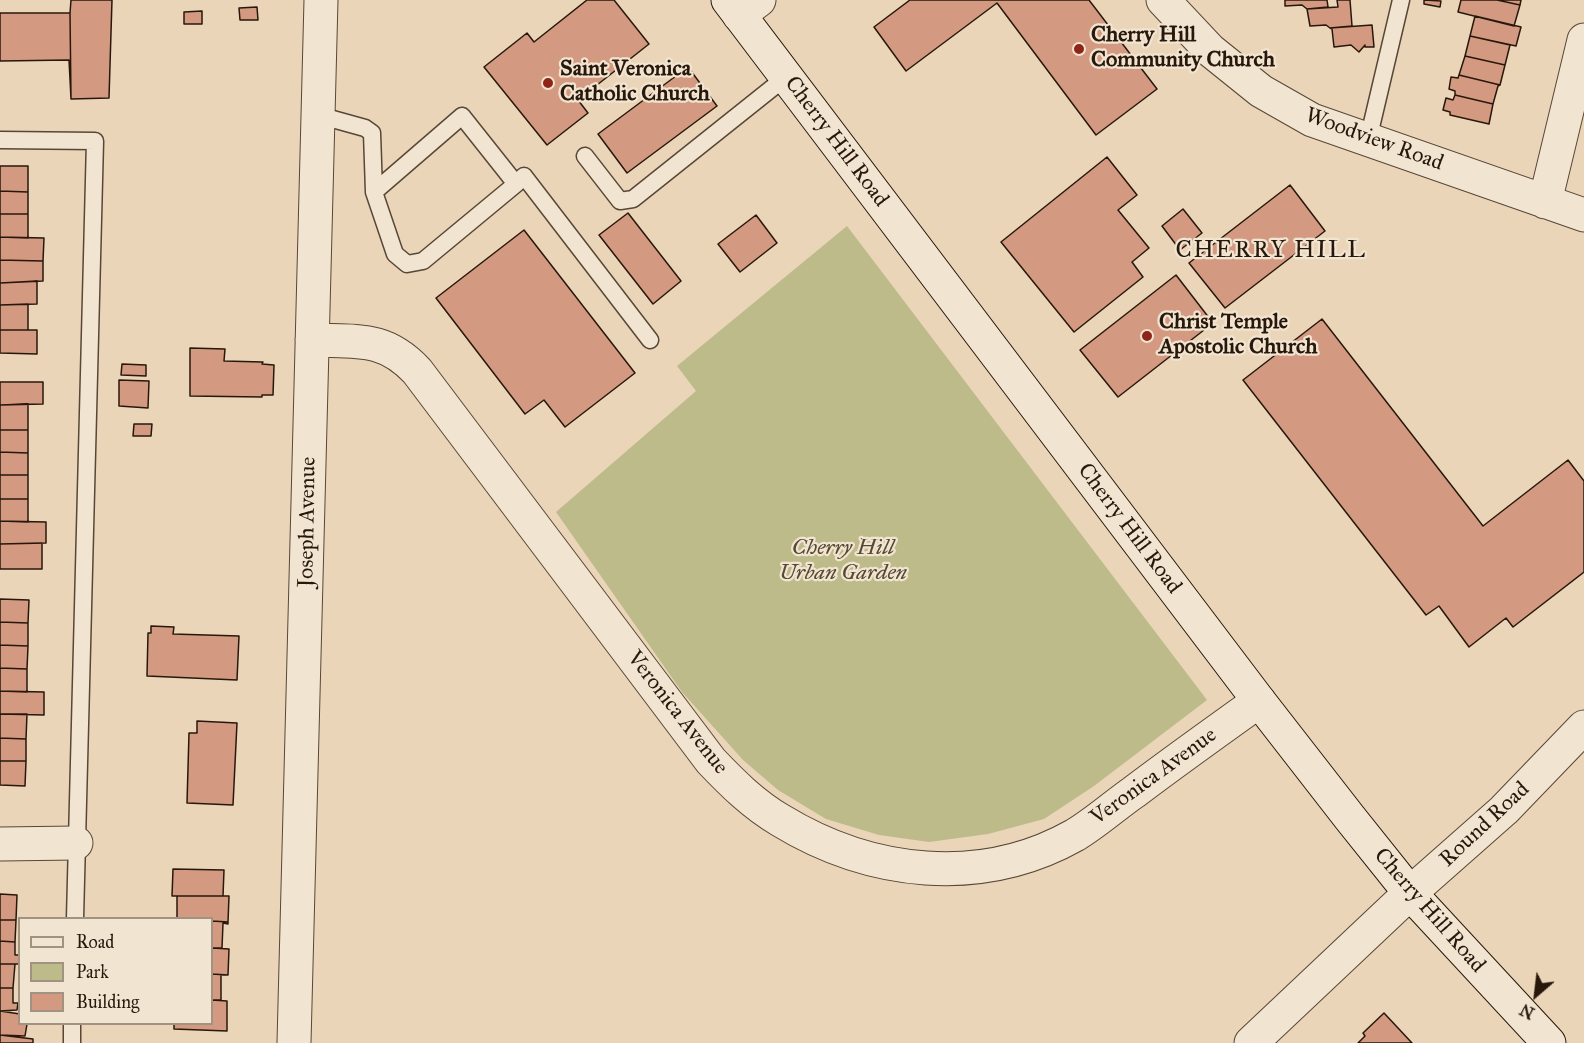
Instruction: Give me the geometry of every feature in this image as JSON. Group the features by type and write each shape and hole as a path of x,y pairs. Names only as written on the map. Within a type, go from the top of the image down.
{"street":[{"name":"Joseph Avenue","path":"294,1043 321,0"},
{"name":"Woodview Road","path":"1162,0 1210,51 1261,91 1312,120 1584,215"},
{"name":"Cherry Hill Road","path":"742,5 786,77 1259,701 1410,893 1549,1043"},
{"path":"1545,202 1584,40"},
{"name":"Veronica Avenue","path":"312,340 370,342 387,347 404,357 417,371 711,761 746,796 780,820 819,840 857,855 901,866 943,870 991,865 1032,854 1075,835 1259,701"},
{"name":"Round Road","path":"1251,1043 1410,893 1504,810 1584,727"},
{"path":"0,844 76,843"}],"lane":[{"path":"1368,140 1401,0"},
{"path":"585,156 620,201 633,200 786,77"},
{"path":"318,115 365,128 372,134 374,192 395,254 407,264 423,261 524,176 650,340"},
{"path":"374,192 462,116 516,184"},
{"path":"0,140 95,141 75,917"},
{"path":"72,1025 72,1043"}],"green space":[{"name":"Cherry Hill Urban Garden","path":"847,226 1207,700 1094,786 1044,819 988,834 929,842 879,835 826,819 778,790 743,760 682,692 556,512 696,391 677,366"}],"building":[{"path":"71,0 112,0 109,98 71,99"},
{"name":"Saint Veronica Catholic Church","path":"587,0 614,0 649,44 578,100 588,113 547,145 484,67 527,33 534,42"},
{"name":"Cherry Hill Community Church","path":"910,0 1089,0 1157,89 1096,135 997,3 906,71 874,27"},
{"path":"1285,0 1327,0 1328,7 1307,9 1302,5 1285,6"},
{"path":"1337,0 1350,0 1352,26 1330,28 1326,25 1310,26 1307,9 1338,7"},
{"path":"1424,0 1441,1 1440,7 1424,4"},
{"path":"1461,0 1497,0 1520,5 1514,26 1458,12"},
{"path":"1497,0 1521,0 1520,5"},
{"path":"257,7 258,20 240,20 239,8"},
{"path":"202,11 202,24 184,24 184,12"},
{"path":"0,13 70,13 71,99 69,60 0,61"},
{"path":"1475,16 1521,27 1516,46 1470,36"},
{"path":"1372,25 1374,47 1365,47 1365,45 1359,52 1351,45 1334,47 1330,28"},
{"path":"1470,36 1510,45 1505,65 1465,56"},
{"path":"1465,56 1505,65 1500,85 1459,75"},
{"path":"688,67 717,106 627,173 598,134"},
{"path":"1459,75 1500,85 1493,104 1455,95 1455,91 1449,89 1451,77 1458,78"},
{"path":"1455,95 1493,104 1489,124 1450,115 1450,112 1443,110 1446,98 1453,100"},
{"path":"1107,157 1137,195 1118,210 1149,248 1132,262 1143,277 1074,332 1001,242"},
{"path":"0,166 28,166 28,192 0,191"},
{"path":"1290,185 1325,231 1225,308 1189,263"},
{"path":"0,191 28,192 28,214 0,214"},
{"path":"1183,209 1202,233 1180,250 1162,226"},
{"path":"628,213 681,281 653,304 599,235"},
{"path":"0,214 28,214 28,238 0,237"},
{"path":"756,215 777,243 740,272 718,244"},
{"path":"524,230 635,373 565,427 544,400 525,414 436,298"},
{"path":"0,237 44,238 43,261 0,260"},
{"path":"0,260 43,261 43,281 0,283"},
{"name":"Christ Temple Apostolic Church","path":"1176,275 1213,323 1118,397 1080,350"},
{"path":"37,281 37,304 0,305 0,283"},
{"path":"28,304 28,330 0,330 0,305"},
{"path":"1322,319 1483,526 1568,460 1584,481 1584,572 1513,627 1506,618 1469,647 1439,606 1426,615 1243,380"},
{"path":"0,330 37,330 37,354 0,353"},
{"path":"190,348 225,349 224,361 263,362 262,364 274,365 273,395 262,395 262,397 190,396"},
{"path":"122,364 146,365 146,376 121,375"},
{"path":"119,380 149,381 148,408 119,406"},
{"path":"0,382 43,382 43,404 0,405"},
{"path":"28,404 28,430 0,430 0,405"},
{"path":"134,424 152,424 151,436 133,436"},
{"path":"0,430 28,430 28,453 0,452"},
{"path":"0,452 28,453 28,475 0,475"},
{"path":"0,475 28,475 28,499 0,499"},
{"path":"0,499 28,499 28,522 0,521"},
{"path":"0,521 46,522 46,543 0,544"},
{"path":"42,543 42,569 0,569 0,544"},
{"path":"0,599 29,600 28,623 0,622"},
{"path":"0,622 28,623 28,646 0,645"},
{"path":"151,626 174,627 173,634 239,636 237,680 147,676 148,633 151,633"},
{"path":"0,645 28,646 27,669 0,668"},
{"path":"0,668 27,669 27,692 0,691"},
{"path":"0,691 44,692 44,715 0,714"},
{"path":"0,714 27,714 26,739 0,738"},
{"path":"197,721 237,723 233,805 187,803 189,733 197,733"},
{"path":"0,738 26,739 26,761 0,761"},
{"path":"0,761 26,761 25,786 0,785"},
{"path":"173,869 224,870 223,896 172,896"},
{"path":"0,894 17,895 16,920 0,920"},
{"path":"177,896 229,896 228,922 213,921 213,917 177,917"},
{"path":"0,920 16,920 15,942 0,941"},
{"path":"213,921 228,922 228,924 223,923 222,948 213,948"},
{"path":"0,941 15,942 18,964 0,964"},
{"path":"213,948 229,949 228,975 213,974"},
{"path":"0,964 15,964 13,988 0,988"},
{"path":"213,974 228,975 221,975 221,1000 213,1000"},
{"path":"0,988 13,988 13,1003 18,1003 17,1010 0,1011"},
{"path":"213,1000 227,1001 227,1031 174,1029 174,1025 213,1025"},
{"path":"0,1011 18,1014 18,1025 27,1025 25,1036 0,1035"},
{"path":"1384,1013 1412,1043 1358,1043 1365,1036 1363,1033"},
{"path":"0,1035 33,1039 33,1043 0,1043"}],"place":[{"name":"Cherry Hill Community Church","path":"1079,49"},
{"name":"Saint Veronica Catholic Church","path":"548,83"},
{"name":"Christ Temple Apostolic Church","path":"1147,336"}],"district":[{"name":"CHERRY HILL","path":"1271,251"}]}
